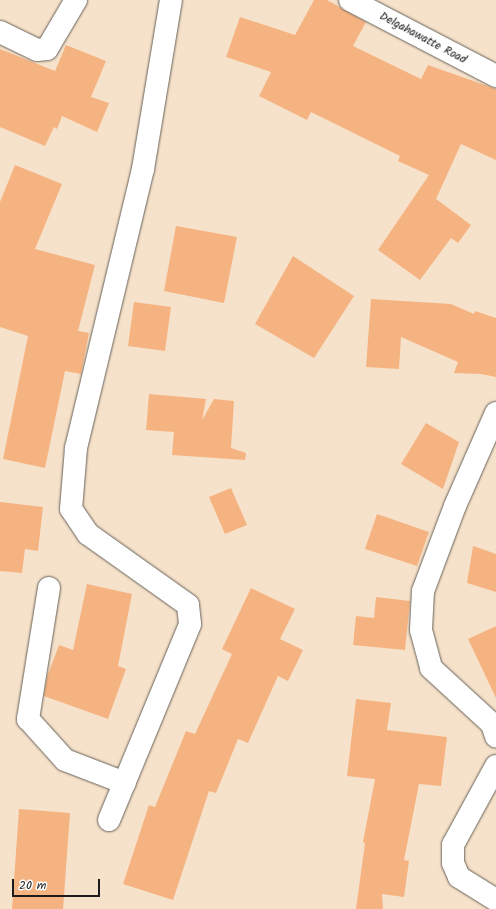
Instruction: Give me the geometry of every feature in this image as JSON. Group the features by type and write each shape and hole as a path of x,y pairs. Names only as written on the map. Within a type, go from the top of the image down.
{"street":[{"path":"0,32 37,50 47,49 76,0"},
{"path":"109,820 190,624 188,605 88,534 71,509 76,448 143,169 171,0"},
{"name":"Delgahawatte Road","path":"350,0 496,76"},
{"path":"496,413 455,506 423,591 421,630 431,668 492,724 496,736"},
{"path":"49,588 28,719 65,760 125,783"},
{"path":"496,766 453,845 453,863 459,877 496,900"}],"building":[{"path":"314,0 327,0 366,22 353,46 421,79 428,65 496,89 496,160 461,144 436,199 471,225 458,243 451,238 420,280 378,250 429,175 398,161 400,156 311,112 307,120 259,96 271,72 226,57 240,17 295,35"},
{"path":"66,45 106,61 91,97 109,103 97,132 62,116 57,129 54,127 45,146 0,127 0,49 55,71"},
{"path":"15,165 62,184 35,249 95,265 78,331 89,333 81,374 65,371 45,468 3,459 28,336 0,327 0,202"},
{"path":"176,226 237,237 224,303 164,291"},
{"path":"293,256 354,296 314,358 255,324"},
{"path":"371,299 451,304 474,314 475,311 496,318 496,377 481,374 454,373 458,362 401,337 399,369 366,367"},
{"path":"134,302 171,307 165,351 128,346"},
{"path":"149,394 206,399 202,420 214,399 234,401 231,448 246,453 245,460 172,455 174,432 146,430"},
{"path":"426,423 459,442 443,489 401,464"},
{"path":"231,488 247,525 225,534 209,497"},
{"path":"0,502 43,507 38,551 25,549 22,573 0,571"},
{"path":"377,514 429,532 417,566 365,549"},
{"path":"473,546 496,554 496,592 467,583"},
{"path":"87,584 132,594 118,666 126,669 108,719 44,696 47,677 59,645 73,650"},
{"path":"251,588 295,609 280,639 303,650 288,681 278,676 248,743 238,739 216,793 209,791 173,900 123,884 149,805 155,807 186,731 195,734 232,654 222,649"},
{"path":"376,597 410,601 405,650 353,645 356,616 374,618"},
{"path":"496,626 496,698 468,639"},
{"path":"356,699 391,703 387,730 447,737 441,786 419,784 404,860 409,861 404,897 382,894 383,909 356,909 365,843 363,842 375,779 347,776"},
{"path":"19,809 70,813 63,909 12,909"}]}
